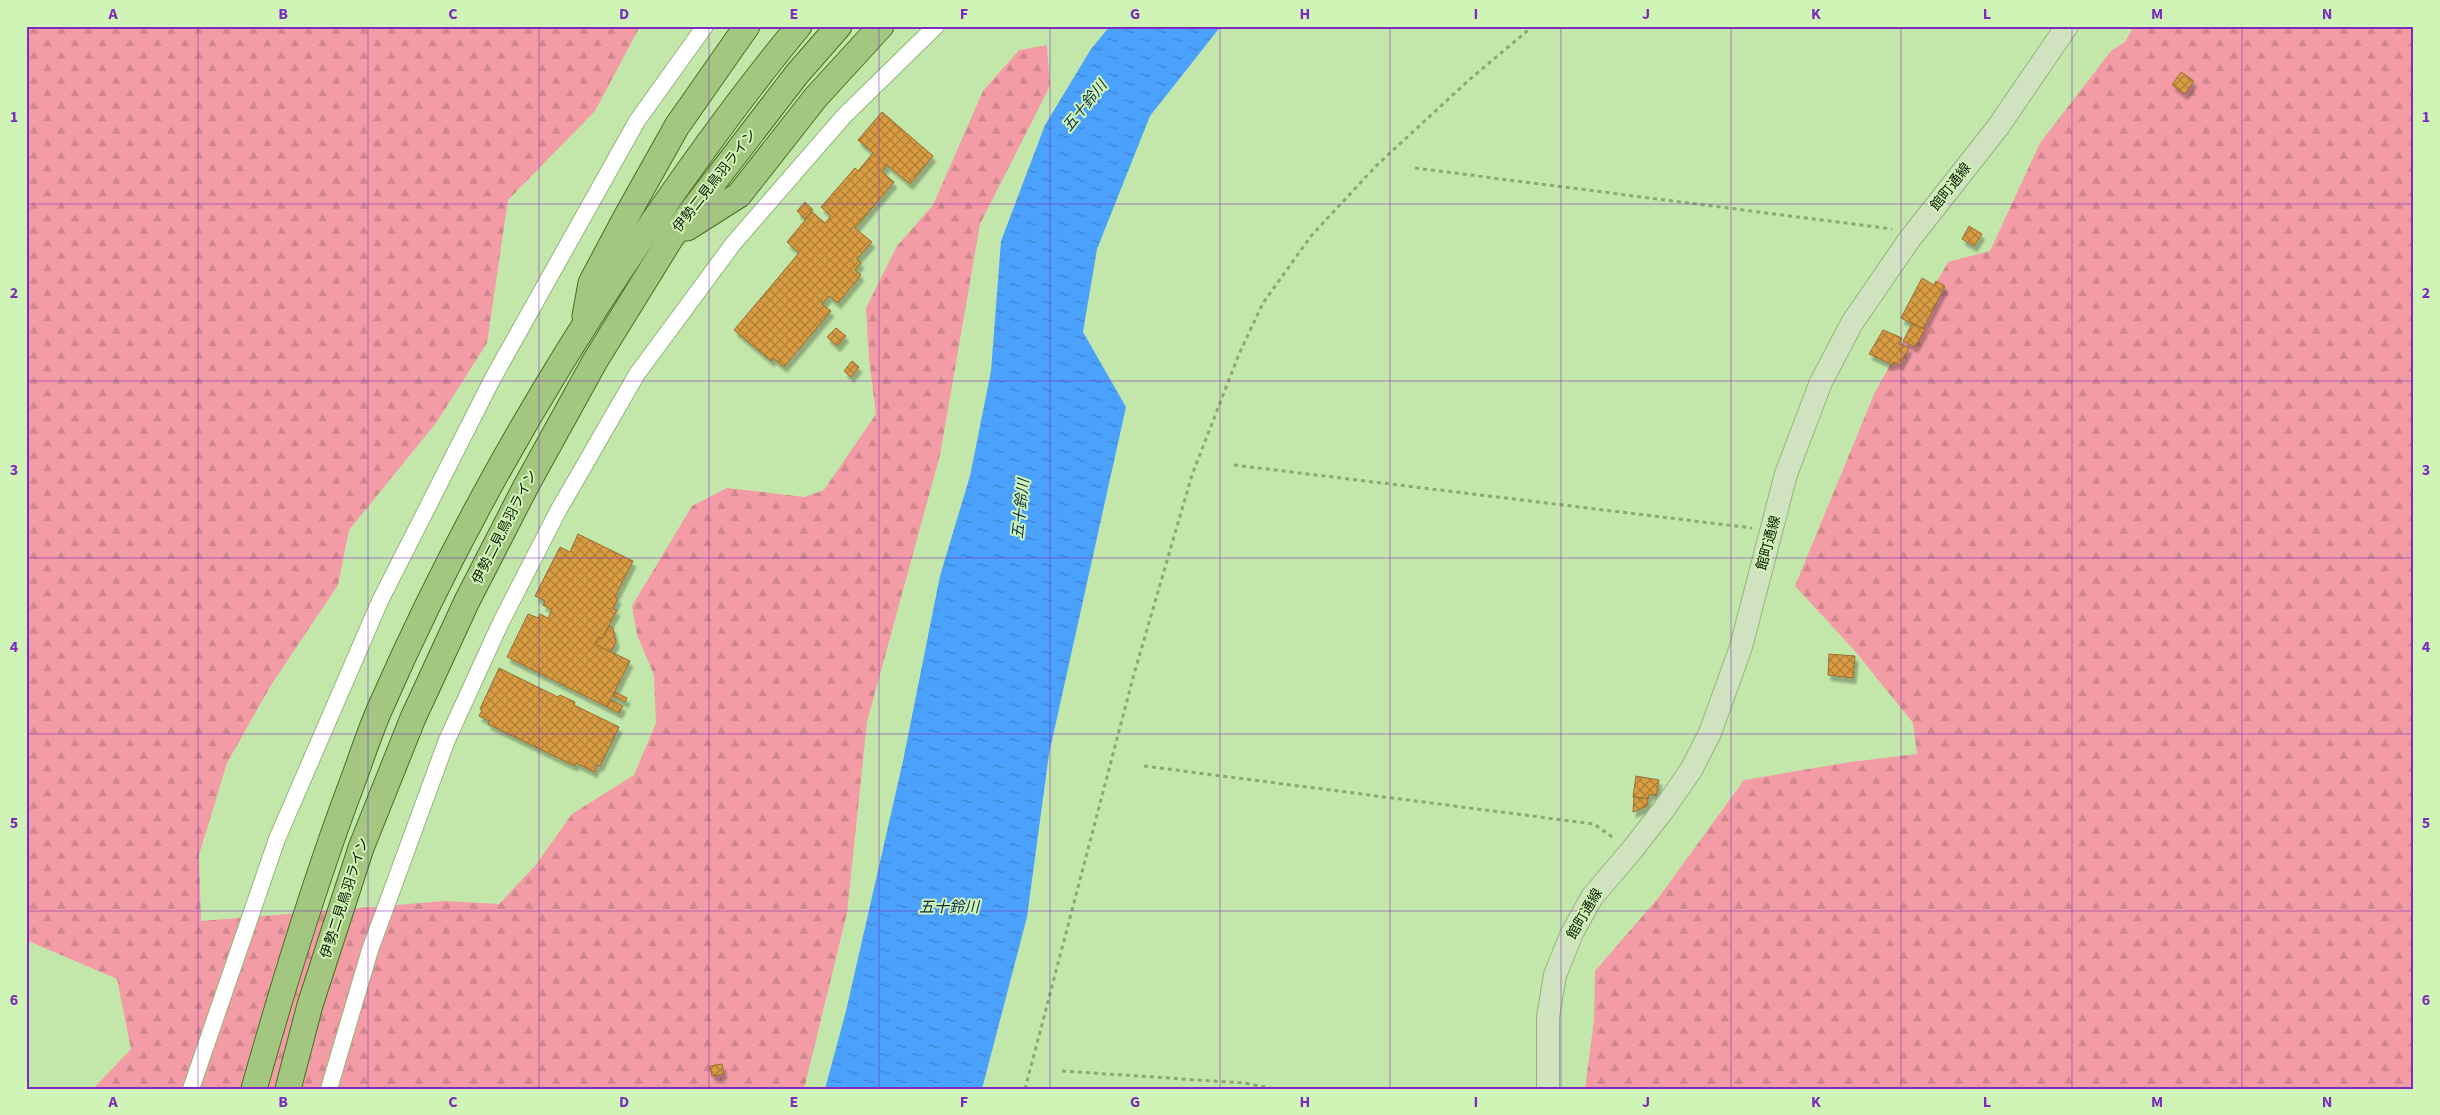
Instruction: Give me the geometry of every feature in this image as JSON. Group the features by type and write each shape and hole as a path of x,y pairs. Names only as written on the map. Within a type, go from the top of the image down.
{"main road":[{"path":"583,325 591,283 626,218 677,126 747,26"},
{"name":"伊勢二見鳥羽ライン","path":"254,1089 280,995 331,838 380,706 436,587 499,468 583,325 676,188 799,26"},
{"name":"伊勢二見鳥羽ライン","path":"288,1089 310,1005 361,848 413,718 467,601 526,486 594,361 671,238 797,74 839,26"},
{"path":"671,238 739,195 816,97 881,26"},
{"name":"館町通線","path":"1548,1089 1548,1017 1555,975 1572,933 1592,897 1632,850 1691,770 1710,733 1742,646 1786,474 1821,382 1852,323 1909,240 1998,127 2067,26"}],"street":[{"path":"191,1089 277,839 380,601 493,378 637,121 705,26"},
{"path":"329,1089 370,950 447,740 501,622 558,511 637,374 733,244 844,116 936,26"}],"path":[{"path":"1025,1089 1134,674 1186,494 1239,354 1263,304 1311,236 1377,165 1469,80 1533,26"},
{"path":"1415,168 1894,229 1909,240"},
{"path":"1234,465 1772,530"},
{"path":"1144,766 1594,824 1632,850"},
{"path":"1062,1071 1244,1083 1276,1089"}],"green space":[{"path":"26,26 640,26 595,111 508,200 487,343 436,423 349,530 338,585 271,685 227,763 199,855 201,921 445,901 499,904 535,866 572,814 634,775 656,723 654,675 637,635 632,606 692,506 727,488 804,497 824,490 876,414 869,359 866,308 897,246 933,205 983,91 1019,50 1047,45 1050,86 980,224 940,455 867,722 847,913 804,1089 93,1089 131,1049 117,979 26,940"},
{"path":"2134,26 2414,26 2414,1089 1585,1089 1594,1020 1595,971 1659,897 1744,780 1850,762 1917,754 1913,723 1855,651 1795,586 1875,392 1948,262 1990,251 2040,143 2111,51 2125,42"}],"water":[{"name":"五十鈴川","path":"1110,26 1221,26 1150,116 1097,249 1083,332 1126,407 1049,754 1027,917 982,1089 825,1089 846,1011 903,761 940,576 970,476 991,371 1001,241 1045,125 1091,49"}],"building":[{"path":"2181,72 2194,81 2185,94 2172,85"},
{"path":"882,112 933,156 910,184 887,165 882,172 894,182 855,228 872,242 857,259 861,263 855,270 861,275 838,303 829,296 822,304 831,311 784,367 773,358 771,361 734,330 799,253 787,242 812,212 825,223 831,216 821,207 855,168 858,171 873,153 858,140"},
{"path":"805,202 813,210 805,219 797,211"},
{"path":"1969,226 1982,234 1974,246 1962,239"},
{"path":"1922,278 1934,285 1936,281 1945,286 1923,329 1901,318"},
{"path":"1912,324 1925,329 1915,347 1903,341"},
{"path":"836,328 846,336 837,346 827,337"},
{"path":"1883,330 1902,338 1899,344 1909,348 1900,365 1894,362 1893,365 1869,354"},
{"path":"852,361 859,367 851,377 844,371"},
{"path":"578,534 633,561 615,597 618,598 613,609 617,610 602,639 599,637 595,644 630,661 607,707 507,657 528,614 538,618 540,614 548,618 552,610 543,605 545,601 535,596 560,547 570,552"},
{"path":"609,626 613,628 616,642 611,652 595,644 599,637 602,639"},
{"path":"1829,654 1855,656 1853,678 1828,675"},
{"path":"499,668 558,697 560,695 575,702 574,705 619,727 600,766 597,765 594,772 576,763 575,766 488,724 489,721 479,716 482,710 480,709"},
{"path":"615,692 627,698 625,702 613,696"},
{"path":"611,700 623,706 619,713 607,707"},
{"path":"1636,776 1659,780 1656,796 1649,794 1648,799 1633,797"},
{"path":"1634,797 1648,799 1647,806 1633,812"},
{"path":"722,1064 724,1074 712,1076 710,1066"}]}
